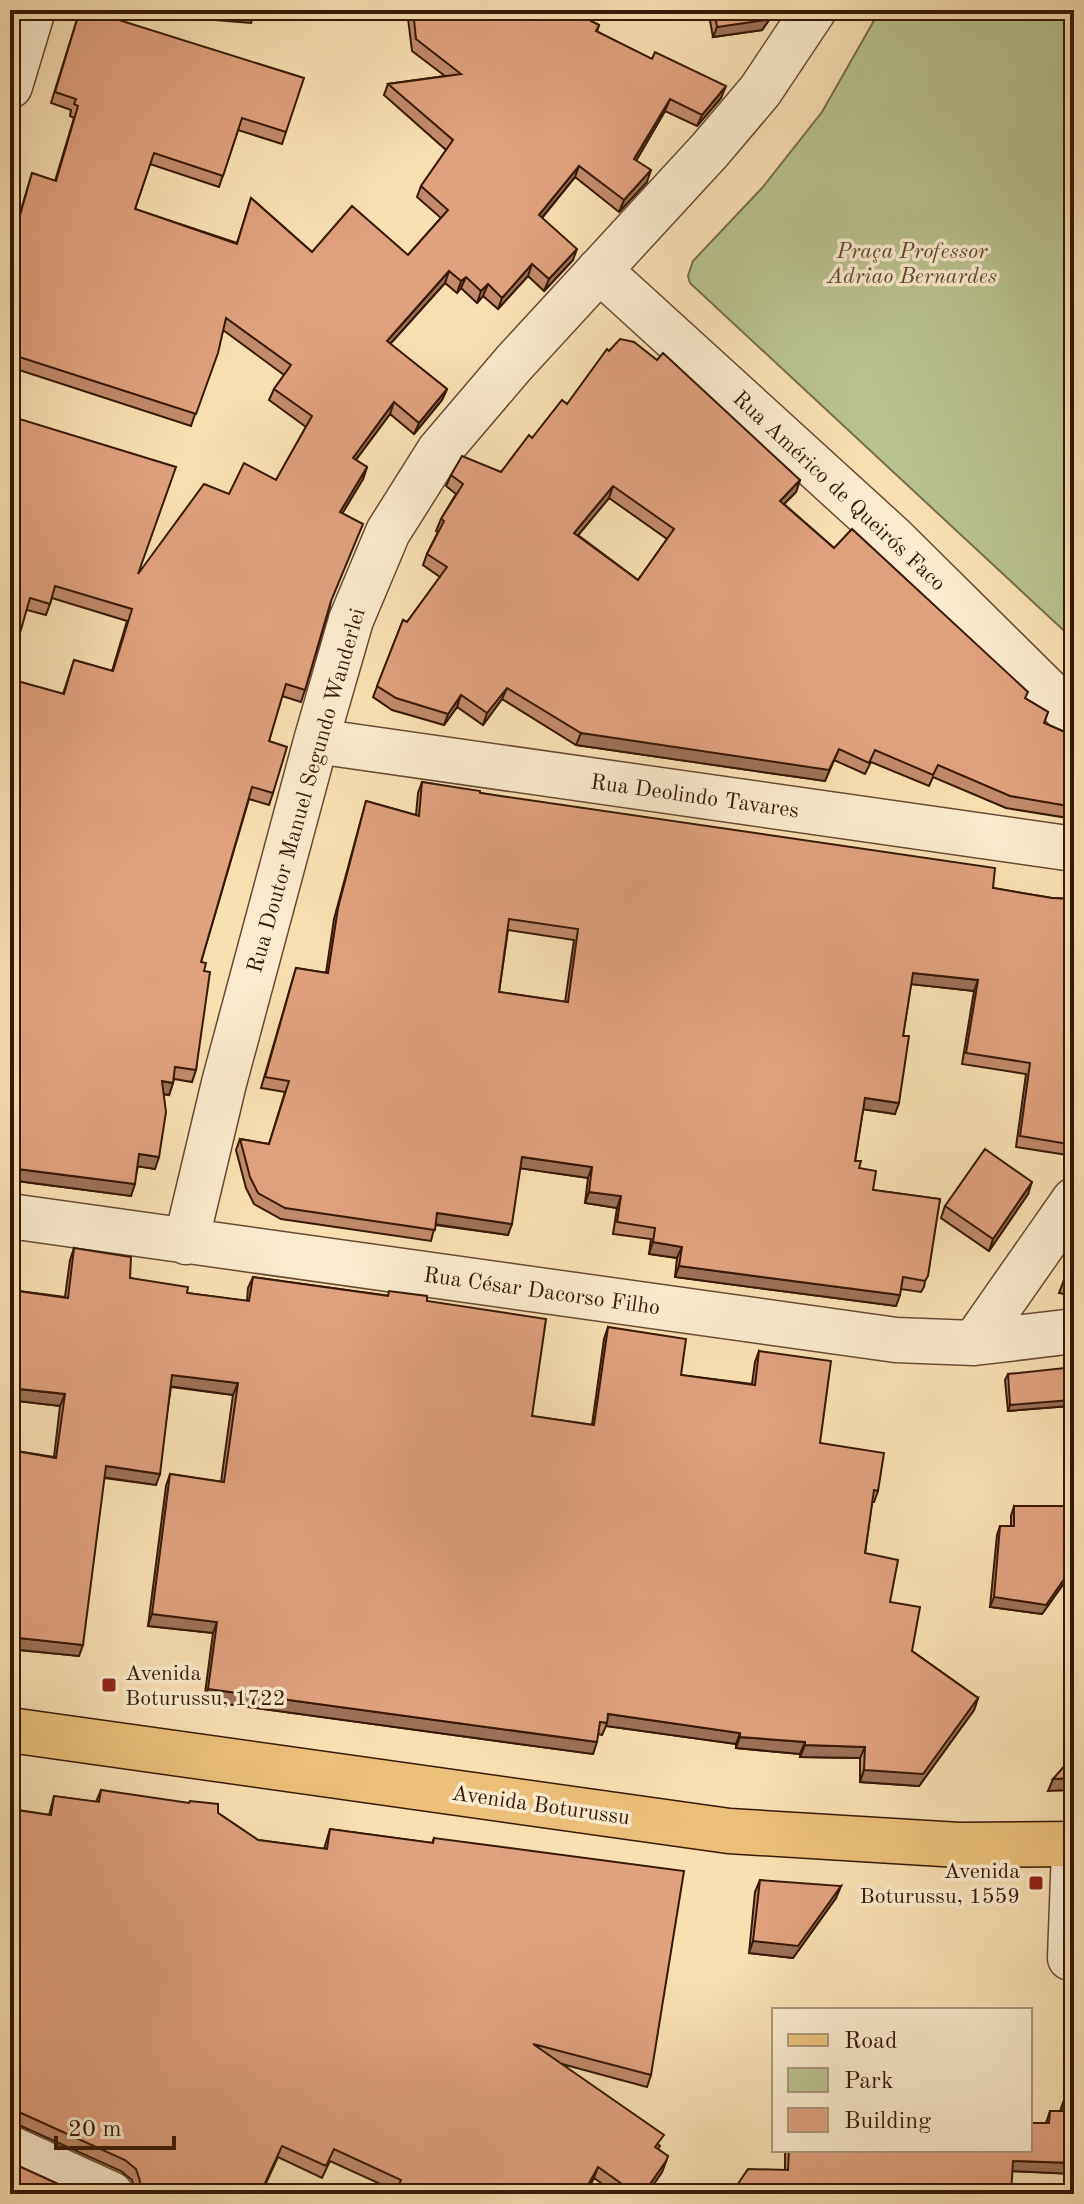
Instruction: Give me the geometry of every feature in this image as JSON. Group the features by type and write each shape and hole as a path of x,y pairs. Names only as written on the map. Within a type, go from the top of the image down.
{"main road":[{"name":"Avenida Boturussu","path":"10,1730 729,1831 959,1845 1074,1847"}],"street":[{"path":"10,86 33,10"},
{"name":"Rua Doutor Manuel Segundo Wanderlei","path":"186,1242 232,1052 316,741 351,620 388,532 439,451 760,91 814,10"},
{"name":"Rua Américo de Queirós Faco","path":"599,270 892,537 1074,717"},
{"name":"Rua Deolindo Tavares","path":"316,741 1074,849"},
{"path":"974,1343 1074,1200"},
{"name":"Rua César Dacorso Filho","path":"10,1216 896,1340 974,1343 1074,1331"},
{"path":"1070,1958 1074,1847"},
{"path":"10,2148 111,2194"}],"green space":[{"name":"Praça Professor Adriao Bernardes","path":"880,10 1074,10 1074,640 690,283 688,276 693,261 762,188 822,112"}],"building":[{"path":"80,10 304,78 286,132 242,118 223,176 154,153 135,209 237,244 251,198 312,252 352,206 408,255 448,210 421,186 453,140 388,84 461,74 416,39 413,10 589,10 591,21 599,25 596,31 652,59 655,52 726,86 702,115 670,99 634,159 651,170 624,200 579,166 539,215 577,249 549,279 532,264 502,298 488,284 481,291 466,277 461,281 449,271 387,341 447,389 419,423 394,402 353,458 367,467 340,512 363,524 331,601 305,690 286,684 269,741 287,747 273,793 252,787 201,962 206,963 204,971 210,972 196,1070 175,1067 173,1083 162,1081 166,1112 159,1157 139,1154 135,1184 10,1168 10,679 64,694 74,660 113,671 132,609 55,586 50,604 30,598 10,668 10,416 176,467 138,574 204,484 229,494 244,463 276,480 312,416 274,389 291,365 226,318 218,353 196,414 10,354 10,250 32,173 56,181 78,106 74,104 76,99 55,92"},
{"path":"714,10 773,10 766,20 717,27"},
{"path":"620,339 634,342 657,360 663,353 800,480 780,501 834,548 852,529 1028,692 1025,698 1048,712 1044,723 1074,736 1074,807 1010,796 938,765 933,775 875,750 869,763 839,749 829,770 581,733 507,688 487,713 461,695 448,714 396,698 377,686 403,620 407,622 447,567 427,554 444,521 441,519 463,484 451,475 462,456 501,472 529,435 532,438 562,400 567,404 607,349 609,351","holes":["613,486 674,529 638,580 574,533"]},
{"path":"422,782 995,868 993,888 1074,899 1074,1145 1020,1136 1030,1063 966,1053 978,980 913,973 903,1036 909,1036 899,1103 865,1098 855,1161 861,1161 859,1168 876,1171 873,1190 940,1199 928,1276 925,1281 903,1277 900,1295 679,1266 682,1247 653,1242 655,1228 617,1222 621,1196 589,1192 592,1167 522,1157 512,1224 437,1213 435,1230 285,1208 258,1193 250,1177 240,1139 269,1144 289,1081 265,1077 296,968 328,973 338,908 366,801 419,816","holes":["509,919 578,929 568,1002 499,992"]},
{"path":"985,1149 1032,1182 993,1239 945,1206"},
{"path":"10,1239 15,1240 10,1287"},
{"path":"74,1248 131,1257 130,1278 188,1287 187,1293 249,1301 253,1277 388,1296 389,1291 427,1296 427,1301 546,1319 532,1416 594,1425 608,1327 686,1339 681,1375 755,1385 759,1351 831,1361 820,1443 884,1453 878,1491 874,1490 865,1553 898,1560 890,1602 920,1607 912,1651 978,1698 923,1774 864,1770 865,1747 805,1745 805,1742 740,1737 740,1733 608,1714 607,1723 600,1722 597,1742 208,1689 217,1622 152,1614 170,1474 224,1482 238,1383 172,1375 160,1474 106,1466 83,1645 10,1637 10,1450 56,1458 65,1394 10,1388 10,1290 68,1298"},
{"path":"1074,1264 1074,1282 1064,1280"},
{"path":"1074,1367 1074,1395 1071,1400 1010,1405 1008,1374"},
{"path":"1014,1506 1074,1506 1074,1565 1046,1605 994,1597 1000,1526 1014,1526"},
{"path":"1074,1755 1074,1778 1053,1779"},
{"path":"101,1790 189,1803 218,1804 218,1813 258,1840 327,1849 330,1829 433,1843 434,1838 684,1871 651,2075 533,2044 664,2135 655,2147 668,2156 643,2194 636,2194 598,2167 583,2194 395,2194 401,2180 334,2149 326,2166 282,2146 260,2194 137,2194 140,2181 136,2169 125,2160 10,2108 10,1809 51,1815 54,1796 99,1802"},
{"path":"760,1880 841,1886 798,1946 753,1941"},
{"path":"1064,2100 1074,2100 1074,2163 1013,2161 1011,2194 731,2194 748,2169 788,2170 789,2152 1032,2152 1032,2123 1049,2123 1050,2111 1063,2111"},
{"path":"10,2162 80,2194 10,2194"}],"place":[{"name":"Avenida Boturussu, 1722","path":"109,1685"},
{"name":"Avenida Boturussu, 1559","path":"1036,1883"}]}
